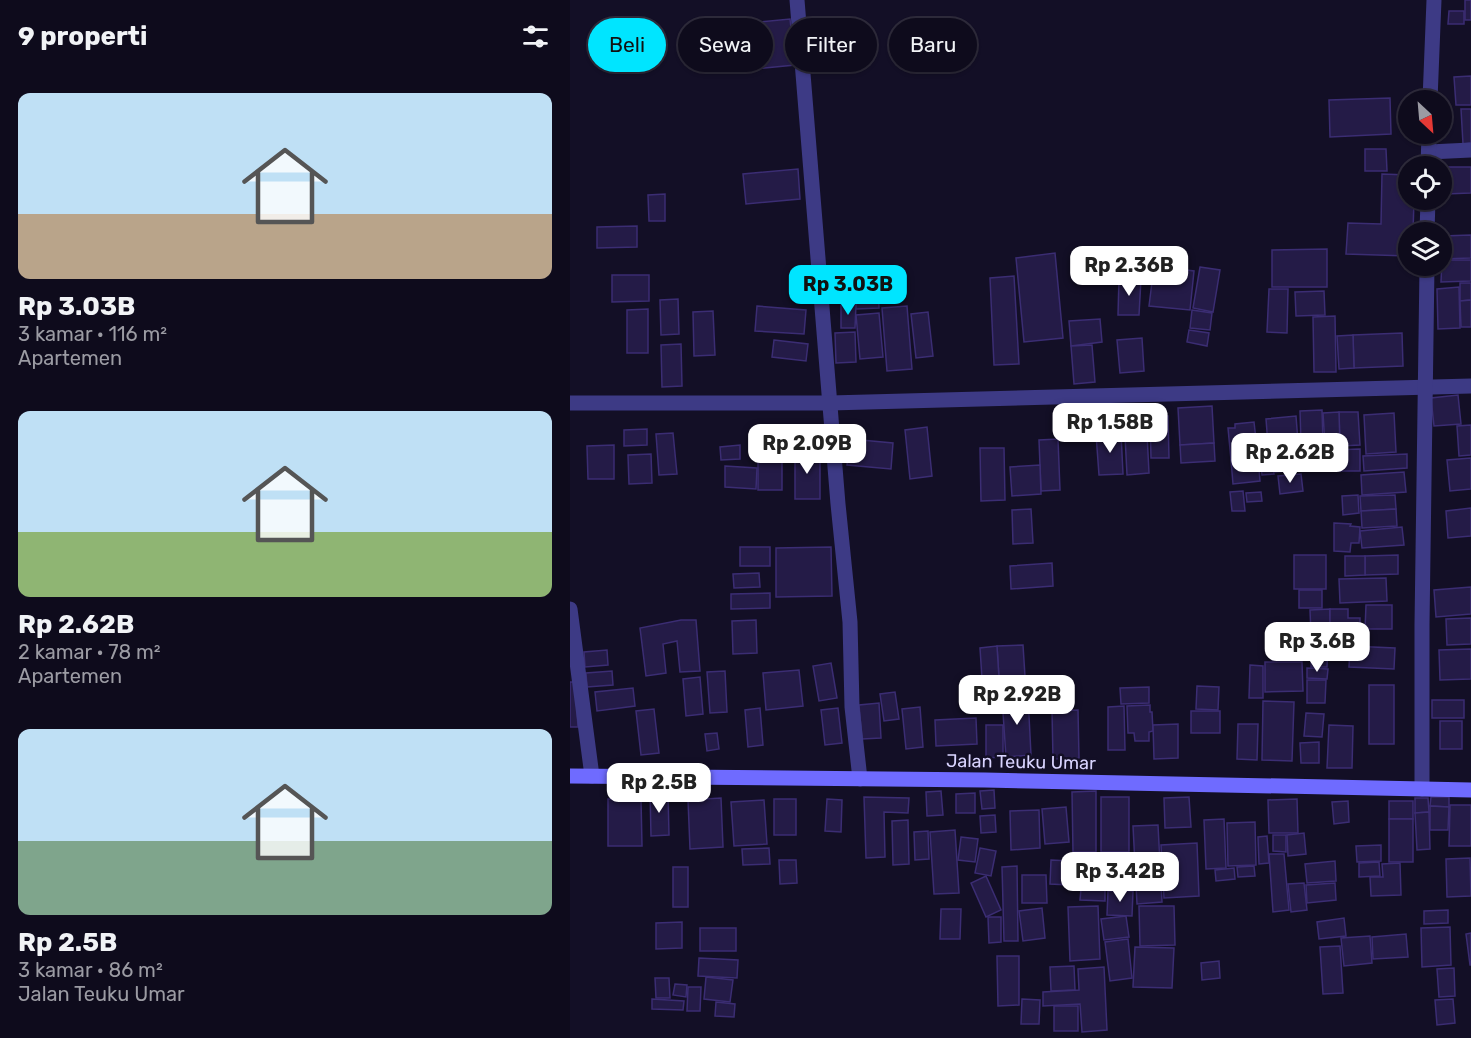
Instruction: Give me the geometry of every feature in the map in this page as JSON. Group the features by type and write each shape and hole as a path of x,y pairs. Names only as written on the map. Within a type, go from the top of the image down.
{"main road":[{"name":"Jalan Teuku Umar","path":"570,776 1471,790"}],"street":[{"path":"797,0 850,622 852,707 860,779"},
{"path":"1430,90 1434,0"},
{"path":"1442,156 1471,150"},
{"path":"1422,789 1427,276"},
{"path":"570,403 830,404 1471,386"},
{"path":"570,609 592,776"}],"building":[{"path":"1465,0 1471,0 1471,20 1465,20"},
{"path":"1449,11 1464,11 1464,24 1448,24"},
{"path":"785,19 785,66 773,67 773,21"},
{"path":"1471,76 1471,105 1456,105 1454,77"},
{"path":"1390,98 1391,134 1330,137 1329,100"},
{"path":"1461,109 1471,109 1471,143 1463,144"},
{"path":"1365,149 1386,149 1387,171 1365,171"},
{"path":"1452,167 1471,167 1471,193 1452,194"},
{"path":"798,169 800,199 746,204 743,174"},
{"path":"1382,174 1398,175 1398,210 1414,210 1413,222 1398,222 1398,256 1346,254 1348,223 1381,224"},
{"path":"665,194 665,221 649,221 648,195"},
{"path":"637,226 637,247 597,248 597,227"},
{"path":"1471,235 1471,258 1452,259 1452,236"},
{"path":"1327,249 1327,287 1272,287 1272,250"},
{"path":"1055,253 1063,338 1024,342 1016,258"},
{"path":"1125,257 1141,258 1140,276 1123,275"},
{"path":"1452,260 1471,260 1471,281 1441,282 1441,276 1452,276"},
{"path":"1154,266 1194,271 1190,310 1149,306"},
{"path":"1200,267 1220,270 1213,312 1193,308"},
{"path":"612,275 649,275 649,301 612,302"},
{"path":"1014,276 1019,364 994,365 990,278"},
{"path":"1119,278 1141,279 1139,315 1118,315"},
{"path":"826,279 848,279 848,300 825,300"},
{"path":"878,280 879,308 856,309 855,281"},
{"path":"1460,283 1471,283 1471,300 1460,301"},
{"path":"1459,287 1460,328 1438,329 1437,289"},
{"path":"1269,289 1288,289 1287,333 1267,332"},
{"path":"1324,291 1325,315 1296,316 1295,292"},
{"path":"678,299 679,334 661,335 660,300"},
{"path":"1471,300 1471,327 1461,327 1460,301"},
{"path":"841,304 856,304 855,328 841,328"},
{"path":"757,306 806,310 804,334 755,331"},
{"path":"907,306 912,369 887,371 882,308"},
{"path":"648,309 648,353 627,353 627,310"},
{"path":"1192,310 1212,313 1210,330 1190,328"},
{"path":"713,311 715,355 694,356 693,312"},
{"path":"928,312 933,356 916,358 911,314"},
{"path":"879,313 883,357 860,359 856,315"},
{"path":"1335,316 1336,372 1314,372 1313,317"},
{"path":"1100,319 1102,342 1071,346 1069,321"},
{"path":"1189,330 1209,333 1207,346 1187,342"},
{"path":"855,332 856,362 836,363 835,333"},
{"path":"1402,333 1403,366 1354,368 1353,335"},
{"path":"1353,335 1354,368 1339,369 1337,336"},
{"path":"1142,338 1144,371 1120,373 1117,340"},
{"path":"774,340 808,344 806,361 772,357"},
{"path":"681,344 682,386 662,387 661,345"},
{"path":"1092,345 1095,382 1074,384 1071,346"},
{"path":"1458,395 1461,424 1434,426 1431,398"},
{"path":"1212,406 1214,443 1180,445 1178,408"},
{"path":"1322,410 1323,442 1301,443 1300,411"},
{"path":"1339,412 1358,412 1360,445 1340,446"},
{"path":"1339,412 1340,446 1325,446 1323,413"},
{"path":"1394,413 1396,452 1366,454 1364,415"},
{"path":"1146,414 1149,473 1127,475 1124,416"},
{"path":"1150,416 1168,416 1169,458 1151,458"},
{"path":"1296,416 1298,442 1268,445 1266,419"},
{"path":"1254,422 1258,457 1231,460 1228,428 1235,428 1235,424"},
{"path":"1471,425 1471,455 1459,456 1457,426"},
{"path":"927,427 932,476 910,479 905,430"},
{"path":"647,429 647,445 624,446 624,430"},
{"path":"673,433 677,474 659,475 656,434"},
{"path":"1121,433 1123,474 1099,475 1096,434"},
{"path":"850,439 893,443 891,469 847,465"},
{"path":"1058,439 1060,490 1041,491 1039,440"},
{"path":"758,441 782,441 782,490 758,490"},
{"path":"1214,443 1215,461 1181,463 1180,445"},
{"path":"614,445 614,479 588,479 587,446"},
{"path":"740,445 740,459 721,460 720,447"},
{"path":"1297,445 1299,470 1275,472 1273,447"},
{"path":"1271,447 1274,474 1262,475 1259,448"},
{"path":"980,448 1004,448 1005,500 981,501"},
{"path":"1360,449 1360,471 1333,471 1332,450"},
{"path":"795,450 820,450 820,499 795,499"},
{"path":"651,454 652,483 629,484 628,455"},
{"path":"1407,454 1407,468 1364,471 1363,456"},
{"path":"1258,457 1260,481 1233,484 1231,460"},
{"path":"1471,458 1471,489 1450,491 1447,460"},
{"path":"1040,465 1041,494 1012,496 1010,467"},
{"path":"725,466 757,468 756,489 725,487"},
{"path":"1404,472 1406,492 1362,495 1361,475"},
{"path":"1301,474 1303,491 1280,494 1278,476"},
{"path":"1243,491 1245,511 1232,511 1230,492"},
{"path":"1261,492 1262,501 1247,502 1246,493"},
{"path":"1358,495 1359,513 1343,515 1342,496"},
{"path":"1395,495 1396,509 1361,511 1360,496"},
{"path":"1471,508 1471,536 1448,538 1446,511"},
{"path":"1031,509 1033,543 1013,544 1012,510"},
{"path":"1396,509 1397,526 1362,528 1361,511"},
{"path":"1334,523 1360,527 1359,543 1351,543 1350,552 1334,551"},
{"path":"1402,527 1404,545 1362,548 1360,531"},
{"path":"740,547 770,547 770,566 740,566"},
{"path":"831,547 832,596 776,597 776,548"},
{"path":"1294,555 1326,555 1326,589 1294,589"},
{"path":"1398,555 1398,574 1365,575 1365,556"},
{"path":"1345,556 1365,556 1365,575 1345,576"},
{"path":"1052,563 1053,586 1011,589 1010,566"},
{"path":"759,573 760,587 734,588 733,574"},
{"path":"1386,578 1387,601 1340,603 1339,579"},
{"path":"1471,587 1471,614 1436,617 1434,590"},
{"path":"1299,590 1322,590 1322,608 1299,608"},
{"path":"770,593 770,608 731,609 731,594"},
{"path":"1366,605 1392,605 1392,629 1365,629"},
{"path":"1330,609 1330,634 1311,635 1310,610"},
{"path":"1330,609 1348,609 1348,618 1360,618 1360,634 1330,634"},
{"path":"1471,618 1471,644 1447,645 1446,619"},
{"path":"681,620 696,620 700,671 680,672 677,641 663,644 666,673 646,676 640,628"},
{"path":"756,620 757,653 733,654 732,621"},
{"path":"1272,636 1302,636 1302,660 1272,660"},
{"path":"1312,644 1328,644 1327,667 1311,667"},
{"path":"1023,645 1026,692 1000,694 997,646"},
{"path":"997,646 1000,694 983,694 980,648"},
{"path":"1350,646 1395,648 1394,669 1349,667"},
{"path":"1471,649 1471,679 1440,680 1439,650"},
{"path":"607,650 608,665 585,667 584,652"},
{"path":"1265,662 1302,662 1303,691 1265,692"},
{"path":"831,663 837,698 819,701 813,666"},
{"path":"1250,665 1263,666 1263,698 1249,698"},
{"path":"1307,668 1328,669 1327,679 1307,678"},
{"path":"799,670 803,706 766,710 763,673"},
{"path":"612,671 613,685 587,687 586,673"},
{"path":"725,671 727,712 710,713 707,672"},
{"path":"700,677 703,714 686,716 683,679"},
{"path":"1307,680 1326,680 1325,703 1307,703"},
{"path":"570,682 575,682 578,727 570,727"},
{"path":"1369,685 1394,685 1394,744 1369,744"},
{"path":"1197,686 1219,687 1218,710 1196,709"},
{"path":"1149,687 1149,703 1121,704 1120,688"},
{"path":"633,688 635,706 597,711 595,692"},
{"path":"895,692 899,719 884,721 880,694"},
{"path":"1028,696 1031,755 1006,757 1002,698"},
{"path":"1432,700 1464,700 1464,718 1432,718"},
{"path":"1263,701 1294,702 1292,761 1262,760"},
{"path":"879,703 881,738 862,739 859,705"},
{"path":"1150,705 1153,731 1149,732 1149,741 1135,741 1134,733 1128,733 1127,706"},
{"path":"1124,706 1125,750 1108,750 1108,707"},
{"path":"920,707 923,747 906,749 902,709"},
{"path":"760,708 763,745 748,747 745,710"},
{"path":"838,708 842,743 825,745 821,710"},
{"path":"654,709 659,753 641,755 636,711"},
{"path":"1078,710 1079,758 1053,759 1052,711"},
{"path":"1191,711 1220,711 1220,733 1191,733"},
{"path":"1306,713 1324,714 1322,737 1304,736"},
{"path":"976,718 977,744 936,746 935,720"},
{"path":"1440,721 1462,721 1462,749 1440,749"},
{"path":"1178,724 1178,758 1154,759 1153,725"},
{"path":"1238,724 1258,724 1257,760 1237,759"},
{"path":"986,725 1003,725 1003,757 986,758"},
{"path":"1329,725 1353,726 1352,768 1327,768"},
{"path":"717,733 719,749 707,751 705,734"},
{"path":"1319,742 1319,763 1301,763 1300,743"},
{"path":"994,790 995,808 982,809 980,791"},
{"path":"941,791 943,815 927,816 926,792"},
{"path":"1096,791 1096,852 1073,852 1072,792"},
{"path":"650,792 668,792 669,835 651,836"},
{"path":"975,793 975,813 956,813 956,794"},
{"path":"864,797 909,798 908,813 884,812 885,857 866,858"},
{"path":"1101,797 1129,797 1129,852 1101,852"},
{"path":"1189,797 1191,827 1165,828 1164,798"},
{"path":"1431,797 1449,797 1449,807 1430,806"},
{"path":"721,798 723,847 690,849 688,800"},
{"path":"1415,798 1428,798 1429,812 1415,813"},
{"path":"608,799 641,799 642,846 608,846"},
{"path":"774,799 796,799 796,835 774,835"},
{"path":"827,799 842,800 841,832 825,831"},
{"path":"1297,799 1298,833 1269,833 1268,800"},
{"path":"764,800 767,844 734,846 731,802"},
{"path":"1348,801 1349,822 1334,824 1332,802"},
{"path":"1389,801 1413,801 1413,819 1389,819"},
{"path":"1450,805 1471,805 1471,846 1449,846"},
{"path":"1430,806 1449,807 1448,830 1430,830"},
{"path":"1066,807 1069,842 1045,844 1042,809"},
{"path":"1039,810 1040,848 1011,850 1010,811"},
{"path":"1429,812 1430,849 1417,850 1415,813"},
{"path":"995,815 996,832 981,833 980,816"},
{"path":"1224,819 1226,868 1206,869 1204,820"},
{"path":"1389,819 1413,819 1413,862 1389,862"},
{"path":"908,820 909,864 893,865 892,821"},
{"path":"1255,822 1256,865 1228,866 1227,823"},
{"path":"1158,825 1162,902 1137,904 1133,826"},
{"path":"955,830 959,893 934,894 930,832"},
{"path":"928,831 929,859 915,860 914,832"},
{"path":"1304,833 1306,854 1288,856 1287,835"},
{"path":"1273,835 1286,835 1286,852 1273,851"},
{"path":"1267,836 1269,863 1259,864 1258,837"},
{"path":"961,837 978,839 975,862 958,860"},
{"path":"1197,843 1199,896 1164,898 1161,845"},
{"path":"1381,845 1381,861 1357,862 1356,846"},
{"path":"769,848 770,864 743,865 742,849"},
{"path":"980,848 996,851 991,876 975,873"},
{"path":"1269,854 1284,854 1289,910 1273,912"},
{"path":"1082,858 1105,860 1102,888 1079,886"},
{"path":"1470,858 1471,896 1447,897 1446,859"},
{"path":"779,860 796,860 797,883 780,884"},
{"path":"1051,860 1070,861 1069,885 1050,884"},
{"path":"1335,861 1336,881 1307,883 1305,864"},
{"path":"1379,862 1380,876 1359,877 1359,863"},
{"path":"1400,863 1401,895 1371,896 1370,877 1383,877 1382,864"},
{"path":"1017,866 1018,941 1004,941 1002,867"},
{"path":"1254,866 1255,876 1238,877 1237,867"},
{"path":"673,867 688,867 688,907 673,907"},
{"path":"1234,868 1235,879 1216,881 1215,870"},
{"path":"1022,875 1046,875 1047,903 1022,903"},
{"path":"986,876 1001,910 986,917 971,883"},
{"path":"1304,883 1307,910 1291,912 1288,884"},
{"path":"1335,883 1336,900 1307,903 1306,885"},
{"path":"1081,889 1105,889 1105,901 1080,900"},
{"path":"1108,891 1133,891 1132,916 1107,915"},
{"path":"1098,906 1100,959 1070,961 1068,907"},
{"path":"1139,906 1174,906 1175,945 1140,946"},
{"path":"1042,908 1045,938 1023,941 1019,911"},
{"path":"941,909 961,909 960,939 940,939"},
{"path":"1448,910 1448,923 1424,924 1424,911"},
{"path":"1126,916 1129,937 1104,940 1101,919"},
{"path":"988,917 1001,917 1001,942 989,943"},
{"path":"1344,918 1346,936 1319,939 1317,922"},
{"path":"682,922 682,948 656,949 656,923"},
{"path":"1450,927 1451,965 1422,967 1421,928"},
{"path":"700,928 736,928 736,951 700,951"},
{"path":"1471,933 1471,965 1470,965 1466,934"},
{"path":"1406,934 1408,957 1373,959 1372,937"},
{"path":"1370,936 1372,963 1344,966 1341,938"},
{"path":"1128,939 1132,978 1110,981 1105,942"},
{"path":"1340,946 1343,993 1323,994 1320,947"},
{"path":"1135,947 1174,948 1172,988 1133,987"},
{"path":"997,956 1019,956 1019,1005 998,1006"},
{"path":"699,958 738,960 737,978 698,976"},
{"path":"1219,961 1220,978 1202,980 1201,963"},
{"path":"1074,966 1075,990 1051,991 1050,967"},
{"path":"1104,967 1107,1030 1082,1032 1080,1004 1043,1006 1043,992 1079,990 1078,969"},
{"path":"1454,968 1455,996 1439,997 1437,969"},
{"path":"706,977 733,980 730,1002 704,999"},
{"path":"655,978 669,978 670,998 656,998"},
{"path":"675,984 687,985 686,997 673,995"},
{"path":"688,987 701,987 700,1011 687,1011"},
{"path":"652,999 684,1001 683,1010 652,1009"},
{"path":"1022,999 1040,1000 1039,1024 1021,1024"},
{"path":"1453,999 1455,1023 1437,1025 1435,1000"},
{"path":"716,1002 735,1004 734,1017 715,1016"},
{"path":"1054,1006 1078,1006 1078,1031 1054,1031"}]}
